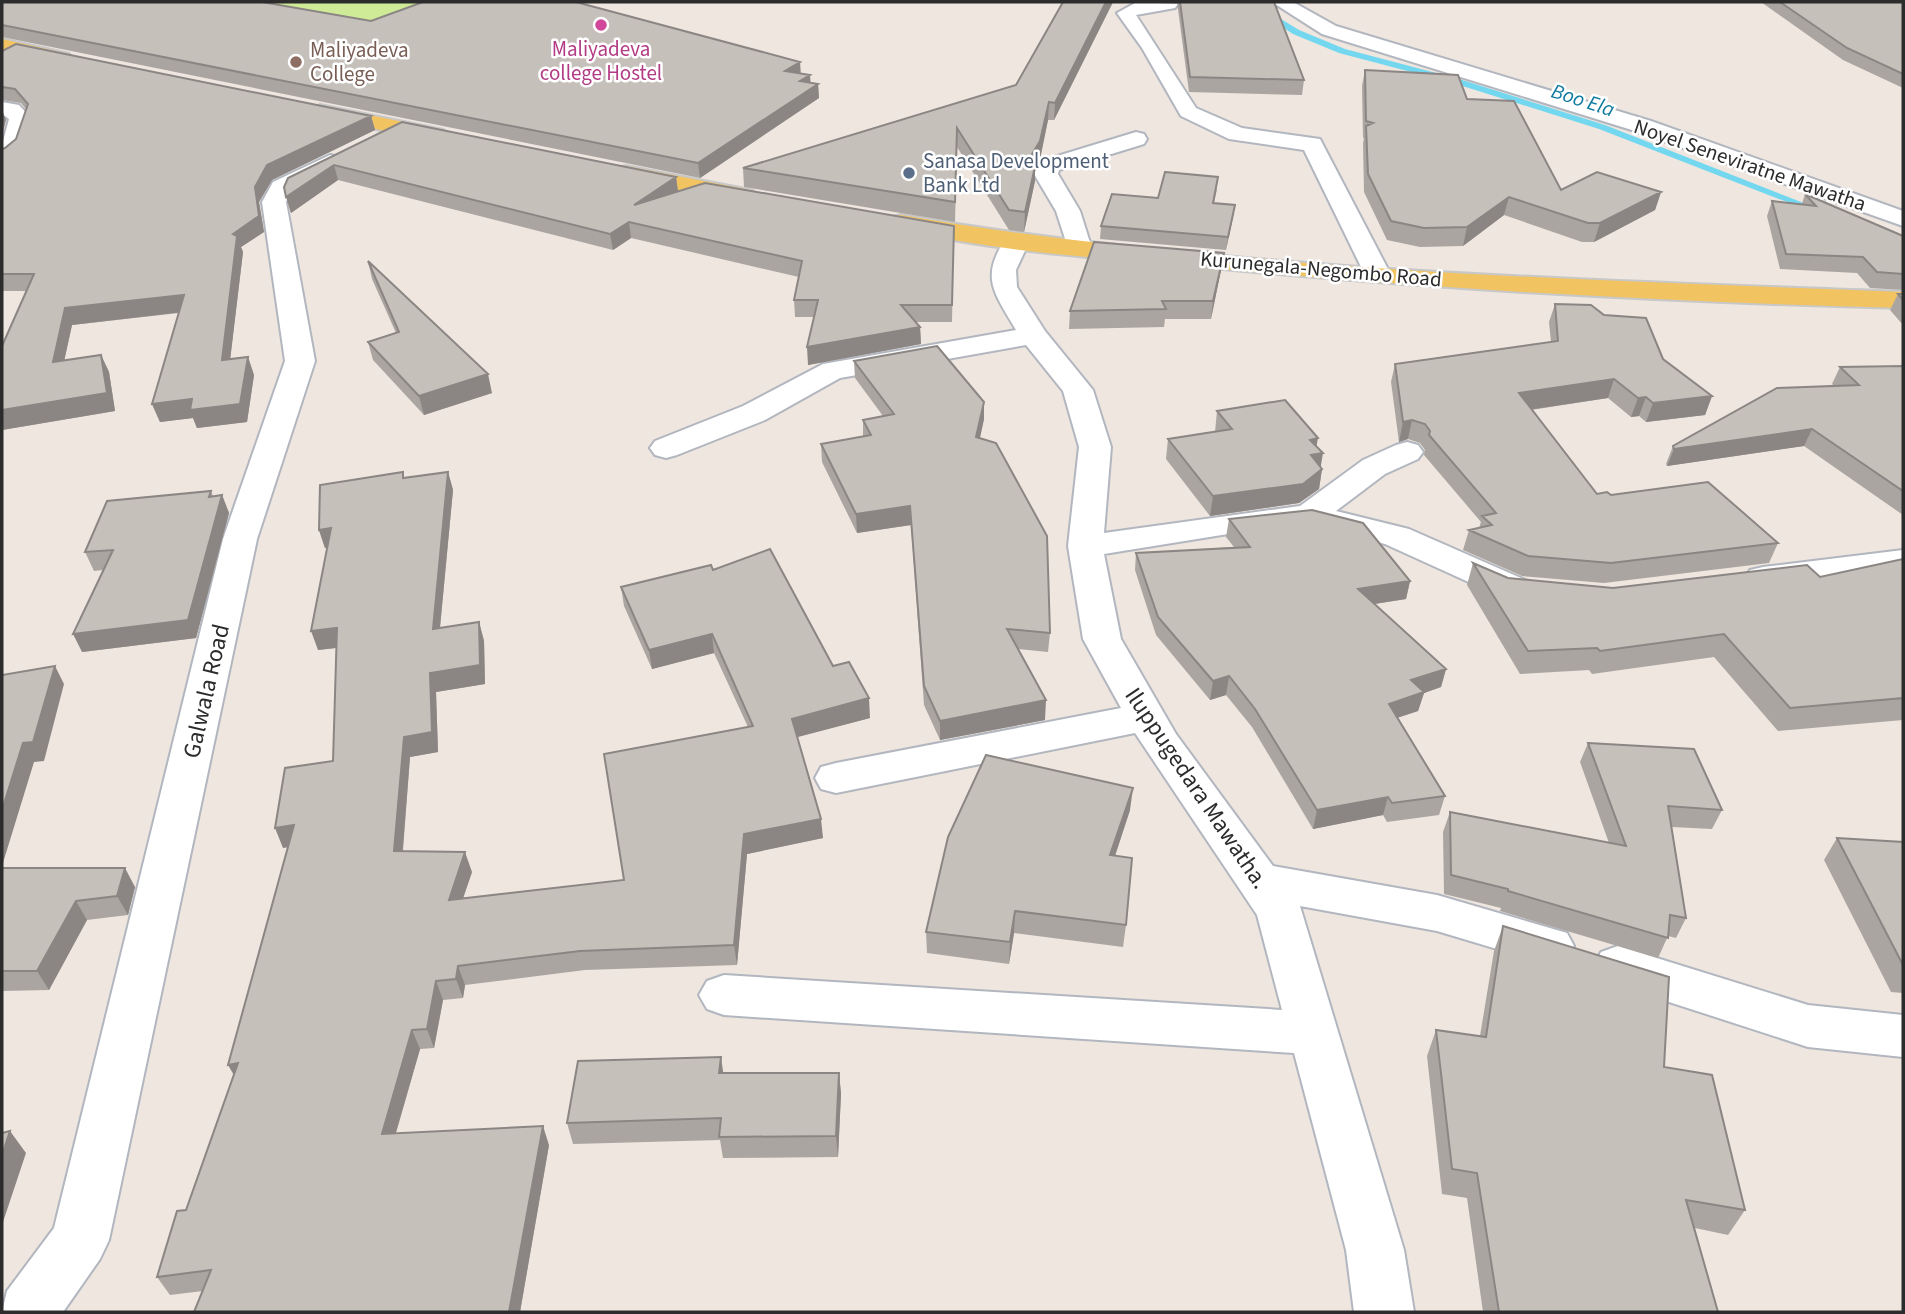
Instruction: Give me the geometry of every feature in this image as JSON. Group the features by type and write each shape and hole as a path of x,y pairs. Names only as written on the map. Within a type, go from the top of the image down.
{"main road":[{"path":"8,51 88,63"},
{"path":"303,108 465,141"},
{"path":"600,167 774,202"},
{"name":"Kurunegala-Negombo Road","path":"880,219 1016,242 1378,275 1609,289 1903,300"}],"street":[{"name":"Noyel Seneviratne Mawatha","path":"1280,2 1329,30 1643,126 1903,219"},
{"path":"1169,4 1137,7 1126,13 1152,48 1188,112 1237,134 1312,144 1378,275"},
{"path":"2,108 12,109 20,118 14,145 2,157"},
{"name":"Galwala Road","path":"28,1312 80,1240 240,539 300,361 287,268 274,217 274,202 281,187 398,128"},
{"path":"1079,249 1069,211 1046,174 1049,166 1136,139"},
{"name":"Iluppugedara Mawatha.","path":"1016,242 1003,270 1004,287 1033,335 1078,390 1095,447 1085,546 1102,639 1161,743 1279,910 1375,1250 1384,1312"},
{"path":"666,448 750,414 784,398 809,379 833,370 1033,335"},
{"path":"1309,515 1374,467 1407,452"},
{"path":"1085,546 1253,520 1309,515 1397,536 1514,590 1553,593"},
{"path":"1726,582 1903,561"},
{"path":"836,778 1146,717"},
{"path":"1258,881 1437,913 1808,1026 1903,1036"},
{"path":"724,995 1314,1033"}],"green space":[{"path":"105,2 505,2 417,33"}],"building":[{"path":"2,2 262,2 371,21 423,2 576,2 800,62 785,71 810,75 800,81 818,84 698,163 2,25"},
{"path":"1063,2 1106,2 1055,103 1049,102 1040,141 1032,154 1036,162 1025,212 1009,210 957,128 955,202 743,168 1016,85"},
{"path":"1180,2 1274,2 1304,80 1190,77"},
{"path":"1780,2 1903,2 1903,74 1847,48"},
{"path":"16,44 371,116 267,165 255,187 259,216 233,234 237,236 222,360 248,357 240,404 190,410 192,399 152,404 184,295 65,308 53,362 101,355 107,393 2,410 2,346 34,274 2,274 2,149 16,139 28,104 15,89 2,87 2,51"},
{"path":"1365,70 1458,75 1467,99 1514,101 1561,190 1597,172 1661,192 1600,223 1588,223 1509,197 1467,227 1424,228 1391,221 1368,174 1366,126 1373,123 1366,121"},
{"path":"402,122 676,177 634,205 705,183 954,226 952,305 901,305 920,327 807,347 818,300 794,300 802,261 629,222 610,234 334,165 286,197 284,187 288,178"},
{"path":"1165,172 1218,177 1213,203 1235,205 1228,237 1101,226 1112,194 1158,198"},
{"path":"1805,194 1903,236 1903,274 1877,272 1863,257 1786,254 1772,201 1816,206"},
{"path":"1094,242 1224,253 1213,301 1162,301 1166,309 1070,311"},
{"path":"368,261 488,374 419,396 368,342 399,332"},
{"path":"1555,304 1591,305 1604,315 1646,318 1663,359 1712,396 1653,403 1646,397 1638,398 1614,379 1519,393 1597,494 1607,492 1611,495 1708,482 1778,543 1611,563 1528,556 1469,530 1492,525 1482,516 1496,513 1429,435 1430,431 1425,424 1412,420 1403,422 1395,364 1558,341"},
{"path":"937,346 984,402 976,437 996,443 1047,536 1050,633 1007,629 1046,700 940,721 924,686 910,506 856,514 821,444 871,435 863,420 894,414 854,361"},
{"path":"1903,366 1903,491 1812,429 1674,449 1673,446 1777,388 1859,385 1840,367"},
{"path":"1285,400 1318,438 1310,440 1323,453 1311,455 1322,469 1303,484 1213,496 1168,439 1232,429 1217,411"},
{"path":"403,472 403,478 448,472 433,629 479,622 480,665 430,673 432,732 404,737 394,851 465,852 449,900 624,880 604,754 753,726 712,634 649,650 621,587 711,565 713,570 770,549 833,666 849,662 869,698 792,719 821,819 744,834 734,945 580,951 458,966 456,979 436,981 427,1029 412,1030 382,1134 543,1126 509,1312 194,1312 211,1270 157,1277 177,1211 186,1210 238,1063 228,1065 294,825 275,828 285,768 333,761 337,628 311,631 331,528 319,530 320,485"},
{"path":"211,491 209,497 222,495 188,620 73,634 113,550 85,552 107,501"},
{"path":"1312,510 1363,523 1410,581 1358,589 1446,669 1411,680 1424,692 1389,704 1445,796 1392,803 1388,797 1317,810 1255,709 1229,676 1213,681 1158,617 1136,553 1250,547 1229,519"},
{"path":"1903,559 1903,698 1790,708 1724,634 1600,651 1597,648 1528,651 1473,563 1508,578 1613,588 1807,565 1820,577"},
{"path":"55,666 33,742 23,743 2,810 2,675"},
{"path":"1588,743 1694,749 1722,810 1668,806 1686,918 1670,915 1668,938 1508,889 1451,875 1450,812 1626,846"},
{"path":"986,755 1133,788 1110,855 1132,858 1126,925 1015,911 1010,942 926,932 948,837"},
{"path":"1837,838 1903,842 1903,965"},
{"path":"2,868 125,868 117,896 76,901 37,971 2,971"},
{"path":"1503,926 1669,977 1664,1067 1712,1075 1745,1210 1686,1200 1718,1312 1499,1312 1477,1173 1452,1169 1436,1030 1486,1037"},
{"path":"721,1057 719,1073 839,1073 836,1136 719,1137 721,1118 567,1123 578,1061"},
{"path":"10,1131 2,1155 2,1133"}],"waterway":[{"name":"Boo Ela","path":"1248,2 1296,32 1342,51 1456,81 1602,127 1819,211"}],"place":[{"name":"Maliyadeva college Hostel","path":"601,25"},
{"name":"Maliyadeva College","path":"296,62"},
{"name":"Sanasa Development Bank Ltd","path":"909,173"}]}
